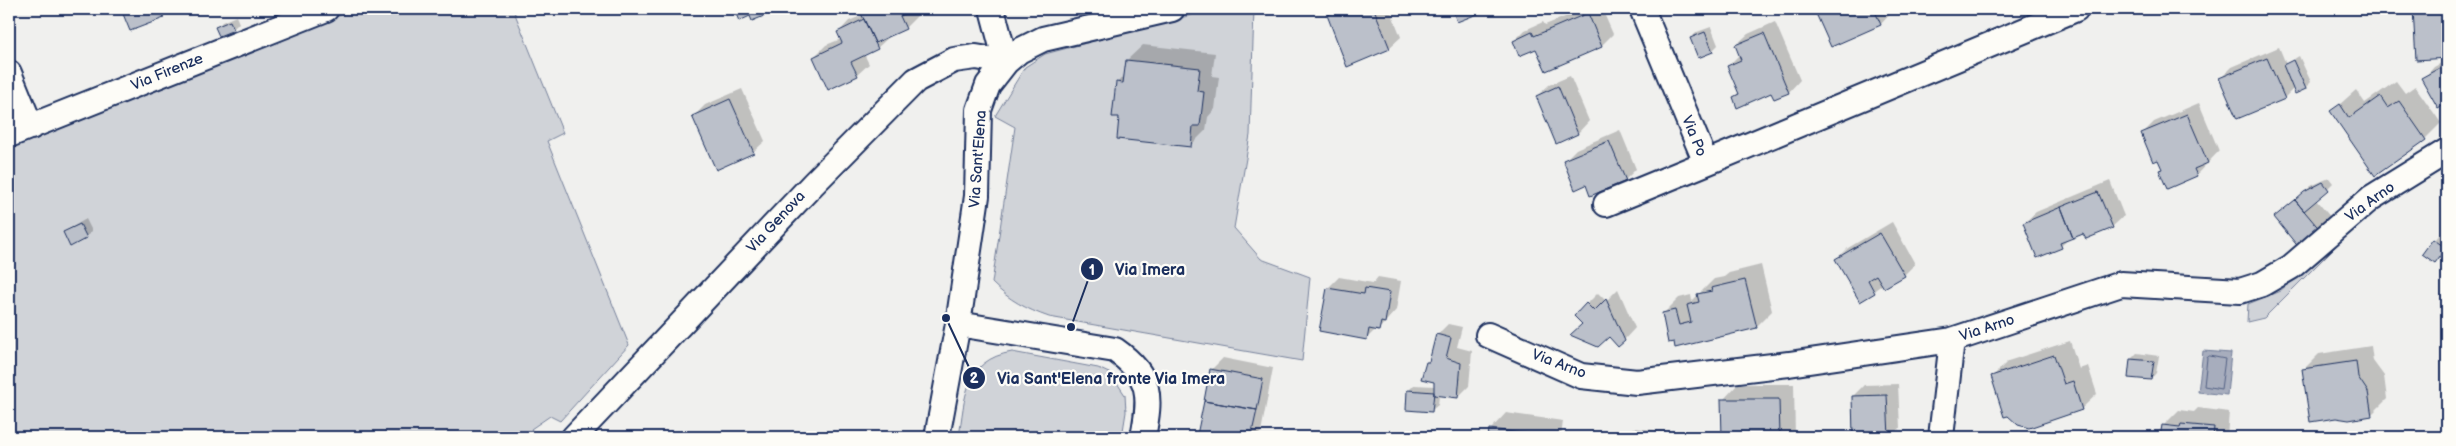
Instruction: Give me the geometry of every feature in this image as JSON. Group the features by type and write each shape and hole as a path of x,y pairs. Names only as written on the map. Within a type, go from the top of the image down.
{"street":[{"name":"Via Firenze","path":"9,136 326,9"},
{"path":"992,9 1006,62"},
{"name":"Via Sant'Elena","path":"937,437 958,324 977,196 979,110 988,85 1006,62 1019,51 1043,39 1172,9"},
{"name":"Via Po","path":"1606,204 1706,163 1642,9"},
{"path":"1706,163 2076,9"},
{"name":"Via Genova","path":"574,437 813,184 916,80 954,60 976,57 1006,62"},
{"path":"9,73 31,127"},
{"name":"Via Arno","path":"1488,335 1581,376 1637,382 1789,364 1952,340 2121,284 2240,291 2262,284 2291,267 2371,198 2447,151"},
{"path":"958,324 1115,350 1129,359 1146,386 1149,405 1143,437"},
{"path":"1941,437 1952,340"}],"shaded area":[{"path":"356,9 513,9 563,133 547,141 629,345 560,421 550,416 531,429 536,437 9,437 9,147"},
{"path":"1214,9 1254,9 1250,135 1234,228 1261,259 1310,277 1302,361 1049,317 1018,303 992,283 1015,127 995,116 1025,67 1045,54"},
{"path":"2378,204 2264,318 2247,322 2248,304 2280,291"},
{"path":"1012,352 1098,368 1111,374 1125,395 1126,412 1122,437 959,437 966,395 976,372 984,363 996,356"}],"water":[{"path":"2203,351 2231,353 2227,395 2198,392"}],"building":[{"path":"121,9 160,9 164,18 130,31"},
{"path":"734,9 761,9 764,16 752,21 750,16 739,21"},
{"path":"859,9 915,9 900,16 906,29 875,43"},
{"path":"1342,9 1374,9 1390,49 1347,67 1327,15"},
{"path":"1452,9 1490,9 1457,22"},
{"path":"1814,9 1874,9 1881,25 1831,47"},
{"path":"2413,9 2447,9 2447,58 2416,60"},
{"path":"1588,13 1602,47 1546,71 1536,49 1519,56 1513,41 1532,32 1534,36"},
{"path":"864,19 878,49 851,62 858,76 828,90 813,57 842,43 837,32"},
{"path":"230,21 234,30 219,36 215,27"},
{"path":"1705,32 1713,52 1698,58 1690,38"},
{"path":"1764,33 1789,93 1774,99 1771,93 1737,108 1733,97 1739,94 1727,66 1741,60 1735,45"},
{"path":"2267,58 2285,99 2237,119 2219,78"},
{"path":"1126,60 1200,68 1197,91 1204,92 1200,126 1193,126 1191,147 1117,139 1119,117 1112,117 1116,82 1123,83"},
{"path":"2293,60 2306,89 2295,94 2283,65"},
{"path":"2445,65 2447,70 2447,103 2438,108 2421,78"},
{"path":"1558,86 1578,134 1556,144 1536,96"},
{"path":"2380,96 2388,108 2399,101 2426,140 2375,176 2330,111 2340,104 2349,118"},
{"path":"730,99 754,153 716,170 692,116"},
{"path":"2187,114 2208,163 2194,169 2197,176 2167,189 2159,170 2162,169 2158,160 2153,162 2141,133"},
{"path":"1609,141 1626,181 1590,196 1586,185 1575,190 1563,160"},
{"path":"2323,182 2329,190 2304,211 2295,200 2304,192"},
{"path":"2098,192 2113,228 2086,239 2083,234 2073,238 2061,207"},
{"path":"2295,200 2321,231 2300,249 2274,217"},
{"path":"2061,207 2073,238 2060,243 2062,248 2037,258 2023,223"},
{"path":"80,224 87,238 70,247 63,232"},
{"path":"1880,233 1905,276 1884,288 1876,275 1868,280 1875,293 1860,302 1835,259"},
{"path":"2433,239 2446,248 2435,263 2422,254"},
{"path":"1745,280 1757,328 1675,348 1674,342 1668,343 1662,313 1675,310 1679,325 1691,322 1687,305 1699,302 1697,294 1712,291 1711,288"},
{"path":"1327,288 1364,294 1365,288 1390,292 1385,323 1381,322 1379,331 1369,329 1367,340 1319,331"},
{"path":"1606,299 1625,341 1618,347 1609,337 1598,347 1570,335 1582,324 1574,316 1586,303 1594,311"},
{"path":"1436,334 1451,338 1446,358 1461,363 1458,398 1434,395 1434,382 1421,379 1426,362 1429,362"},
{"path":"2054,355 2064,384 2073,381 2082,410 2029,428 2018,425 2008,416 2004,417 1991,376"},
{"path":"2130,359 2154,361 2151,380 2128,378"},
{"path":"2356,361 2358,377 2368,392 2372,416 2349,420 2336,418 2310,422 2302,369"},
{"path":"1210,369 1263,379 1257,410 1204,401"},
{"path":"1407,390 1434,392 1432,412 1406,410"},
{"path":"1887,395 1889,437 1853,437 1852,396"},
{"path":"1721,399 1779,399 1780,437 1722,437"},
{"path":"1204,401 1257,410 1251,437 1197,435"},
{"path":"2181,424 2214,427 2213,437 2160,437 2162,425 2180,427"},
{"path":"1489,429 1548,436 1548,437 1488,437"}],"place":[{"name":"Via Sant'Elena fronte Via Imera","path":"946,318"},
{"name":"Via Imera","path":"1071,327"}]}
